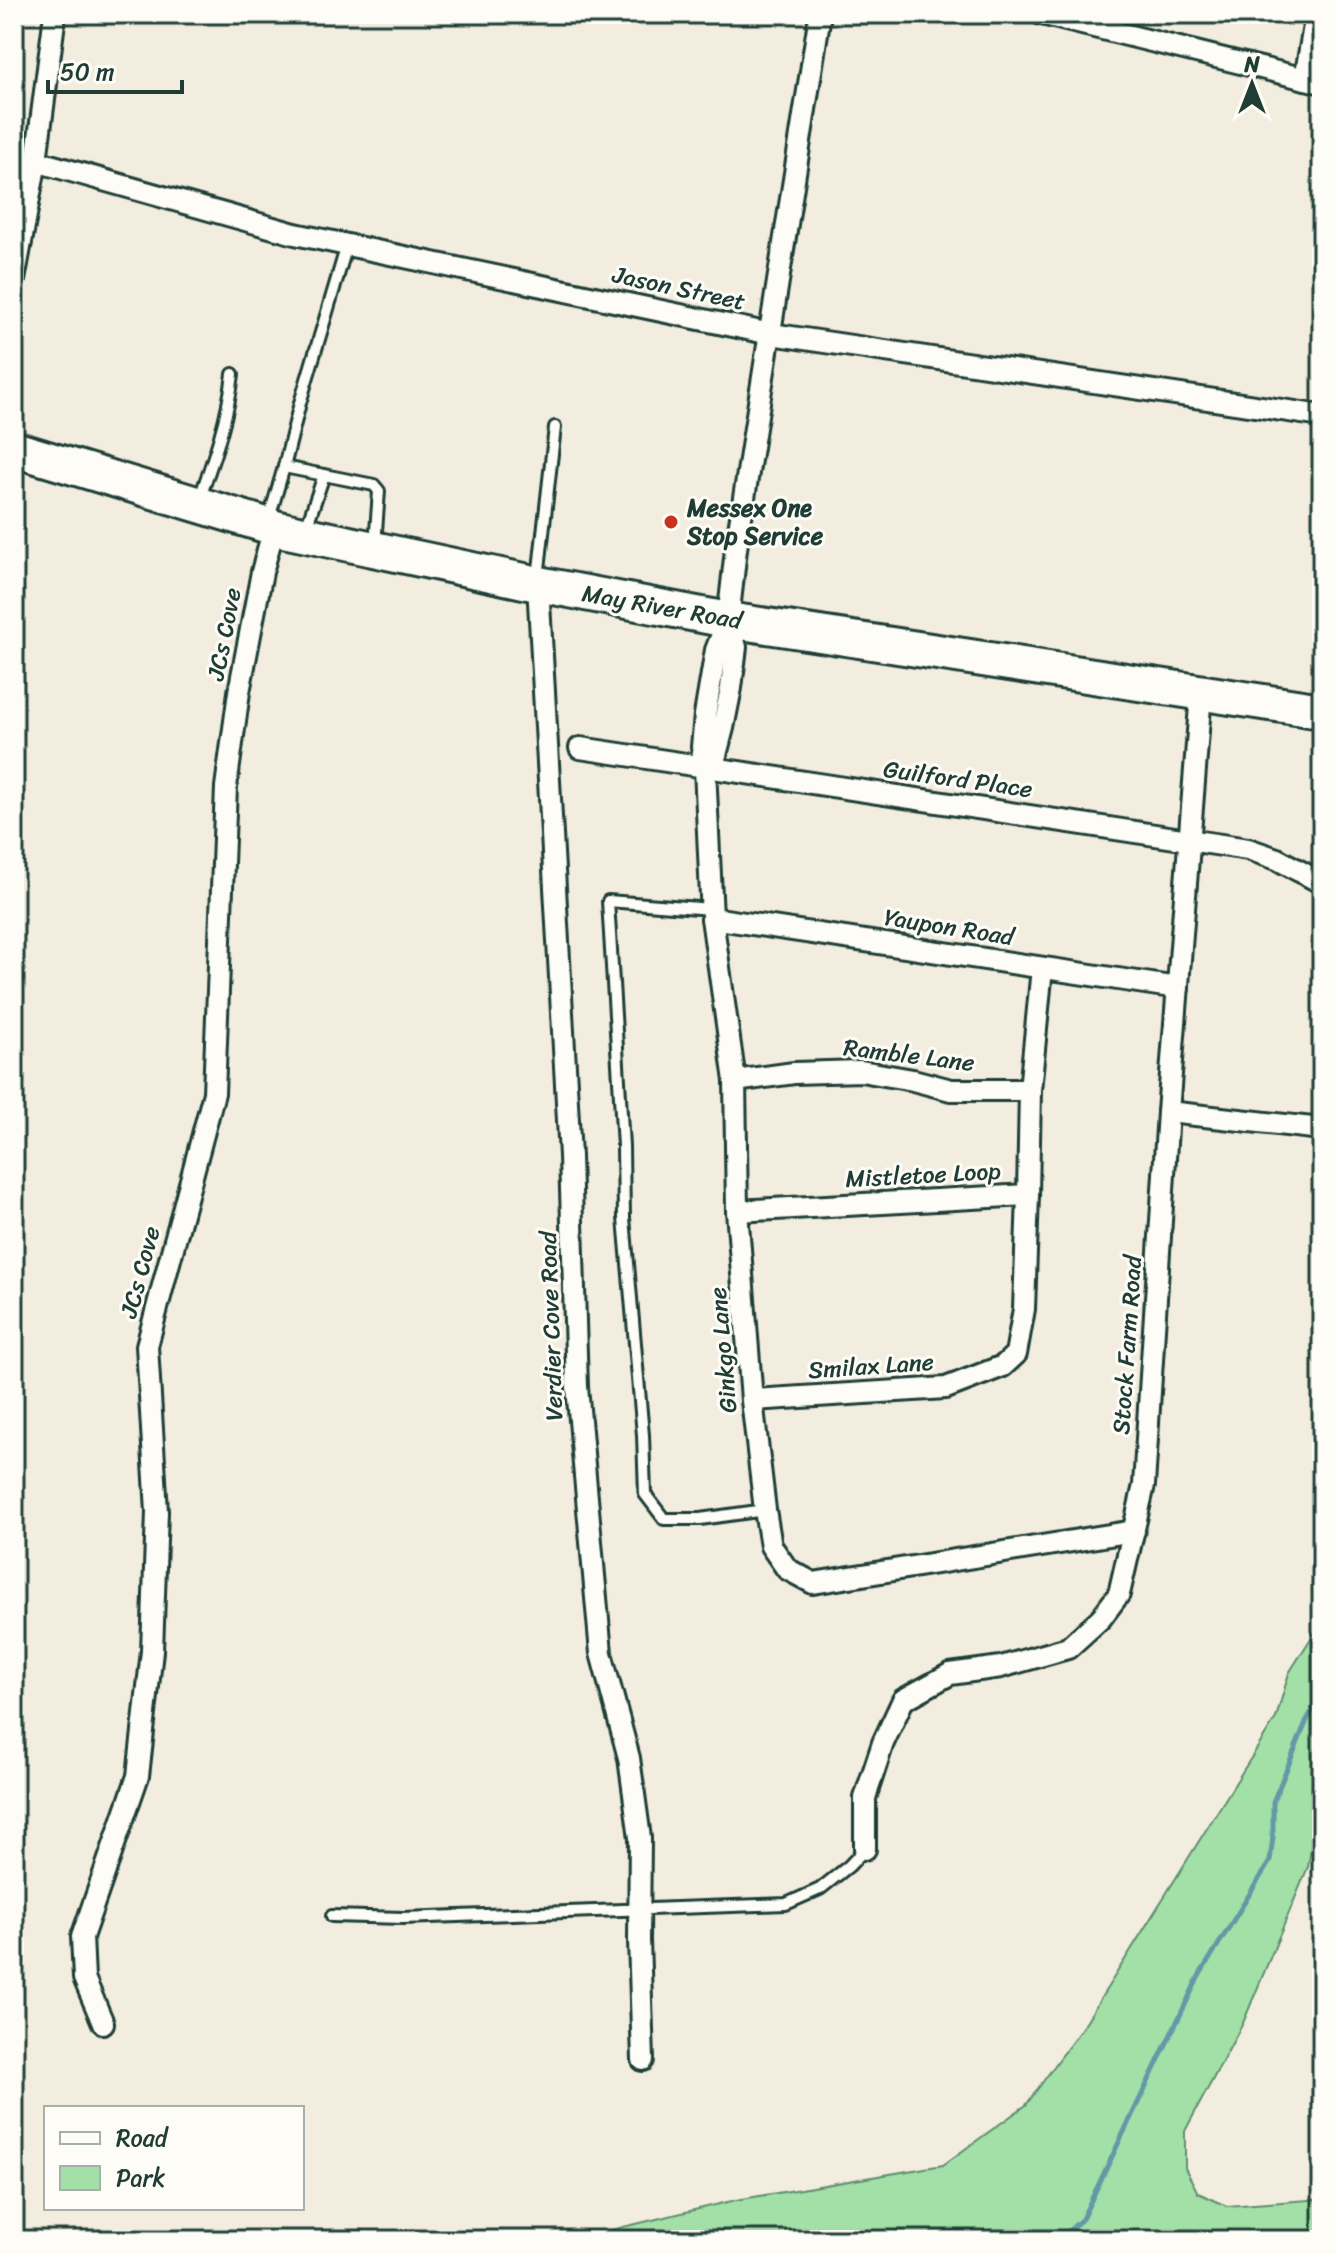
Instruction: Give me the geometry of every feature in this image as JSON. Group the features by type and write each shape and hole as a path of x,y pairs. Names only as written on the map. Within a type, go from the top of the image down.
{"main road":[{"name":"May River Road","path":"14,449 281,529 538,584 728,620 1322,711"}],"street":[{"path":"14,280 36,161 55,14"},
{"name":"Ginkgo Lane","path":"820,14 736,549 728,620 716,650 702,747 712,913 735,1081 737,1211 752,1400 771,1546 787,1569 813,1583 1134,1531"},
{"path":"1041,14 1314,81 1316,14"},
{"name":"Jason Street","path":"36,161 295,234 771,334 1322,416"},
{"name":"JCs Cove","path":"103,2023 84,1978 82,1937 138,1776 152,1651 157,1512 147,1346 214,1093 226,787 239,692 262,572 281,529"},
{"name":"Verdier Cove Road","path":"538,584 570,1156 577,1387 601,1653 629,1758 640,1838 643,2060"},
{"name":"Stock Farm Road","path":"865,1849 865,1798 883,1743 903,1700 950,1674 1001,1667 1068,1648 1101,1618 1119,1594 1144,1485 1168,1112 1201,693"},
{"name":"Guilford Place","path":"580,748 1248,849 1277,859 1322,883"},
{"name":"Yaupon Road","path":"712,913 1178,988"},
{"name":"Mistletoe Loop","path":"737,1211 1028,1195 1030,1090 1042,968"},
{"name":"Ramble Lane","path":"735,1081 794,1073 861,1071 951,1090 1030,1090"},
{"path":"1168,1112 1322,1129"},
{"name":"Smilax Lane","path":"752,1400 946,1388 1003,1366 1016,1354 1024,1309 1028,1195"}],"lane":[{"path":"281,529 284,467 347,245"},
{"path":"197,505 223,432 233,374"},
{"path":"538,584 555,427"},
{"path":"284,467 374,485 379,491 375,550"},
{"path":"281,529 324,475"},
{"path":"712,913 608,901 623,1146 624,1218 643,1435 645,1494 664,1519 700,1519 765,1510"},
{"path":"332,1916 403,1918 786,1904 820,1889 865,1849"}],"green space":[{"path":"1322,1621 1322,1780 1308,1867 1243,2023 1185,2131 1185,2168 1198,2193 1227,2206 1322,2199 1322,2239 1065,2240 1064,2235 1035,2230 1004,2240 569,2240 736,2200 943,2165 1026,2105 1084,2025 1276,1718 1289,1673"}],"waterway":[{"path":"1064,2235 1082,2219 1199,1976 1270,1861 1273,1802 1307,1720 1322,1694"}],"place":[{"name":"Messex One Stop Service","path":"671,522"}]}
